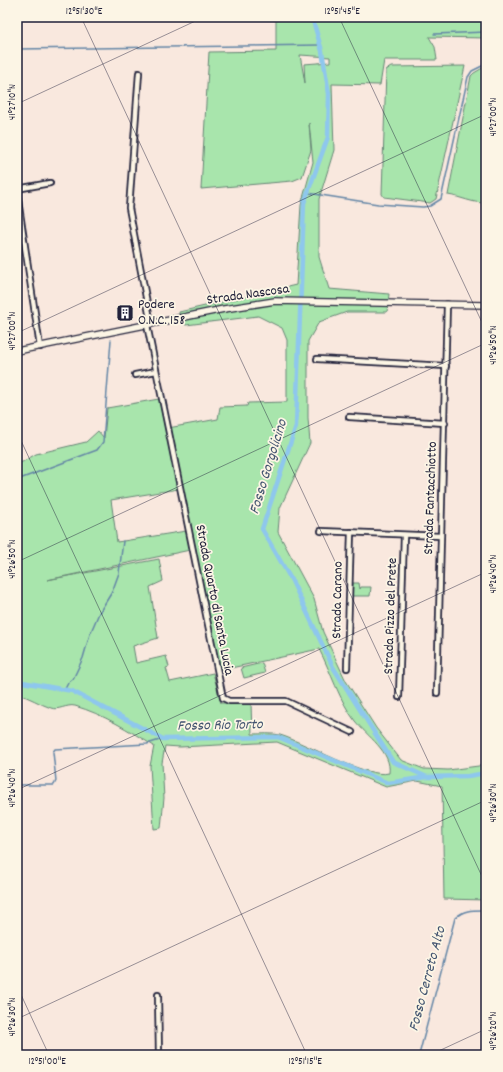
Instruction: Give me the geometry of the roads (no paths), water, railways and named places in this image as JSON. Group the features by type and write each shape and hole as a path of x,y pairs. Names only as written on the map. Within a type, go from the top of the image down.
{"street":[{"name":"Strada Quarto di Santa Lucia","path":"139,73 129,208 156,371 223,698 229,701 286,701 352,732"},
{"path":"17,189 50,183"},
{"path":"17,193 40,347"},
{"name":"Strada Nascosa","path":"17,351 252,304 302,300 486,305"},
{"name":"Strada Fantacchiotto","path":"437,694 447,304"},
{"path":"317,359 446,366"},
{"path":"135,375 156,371"},
{"path":"349,417 445,422"},
{"path":"321,531 441,536"},
{"name":"Strada Carano","path":"348,668 351,532"},
{"name":"Strada Pizzo del Prete","path":"399,697 404,535"},
{"path":"158,995 159,1055"}],"waterway":[{"name":"Fosso Gorgolicino","path":"312,17 322,51 329,94 328,137 304,203 296,426 262,529 292,581 333,667 393,762 427,777"},
{"path":"434,34 486,32"},
{"path":"17,49 320,45"},
{"path":"308,193 378,204 423,207 430,206 441,199 468,77 472,71 486,64"},
{"path":"17,480 97,450 103,442 111,340"},
{"path":"65,689 68,683 73,679 83,658 90,634 99,613 112,592 119,573 123,541"},
{"path":"17,623 17,636"},
{"name":"Fosso Rio Torto","path":"17,681 72,691 163,739 278,737 388,783 427,777 468,776 486,773"},
{"path":"17,785 54,785 56,781 53,752 55,749 147,744 163,739"},
{"name":"Fosso Cerreto Alto","path":"419,1055 455,918 462,913 473,910 486,910"}],"place":[{"name":"Podere O.N.C. 158","path":"125,313"}]}
